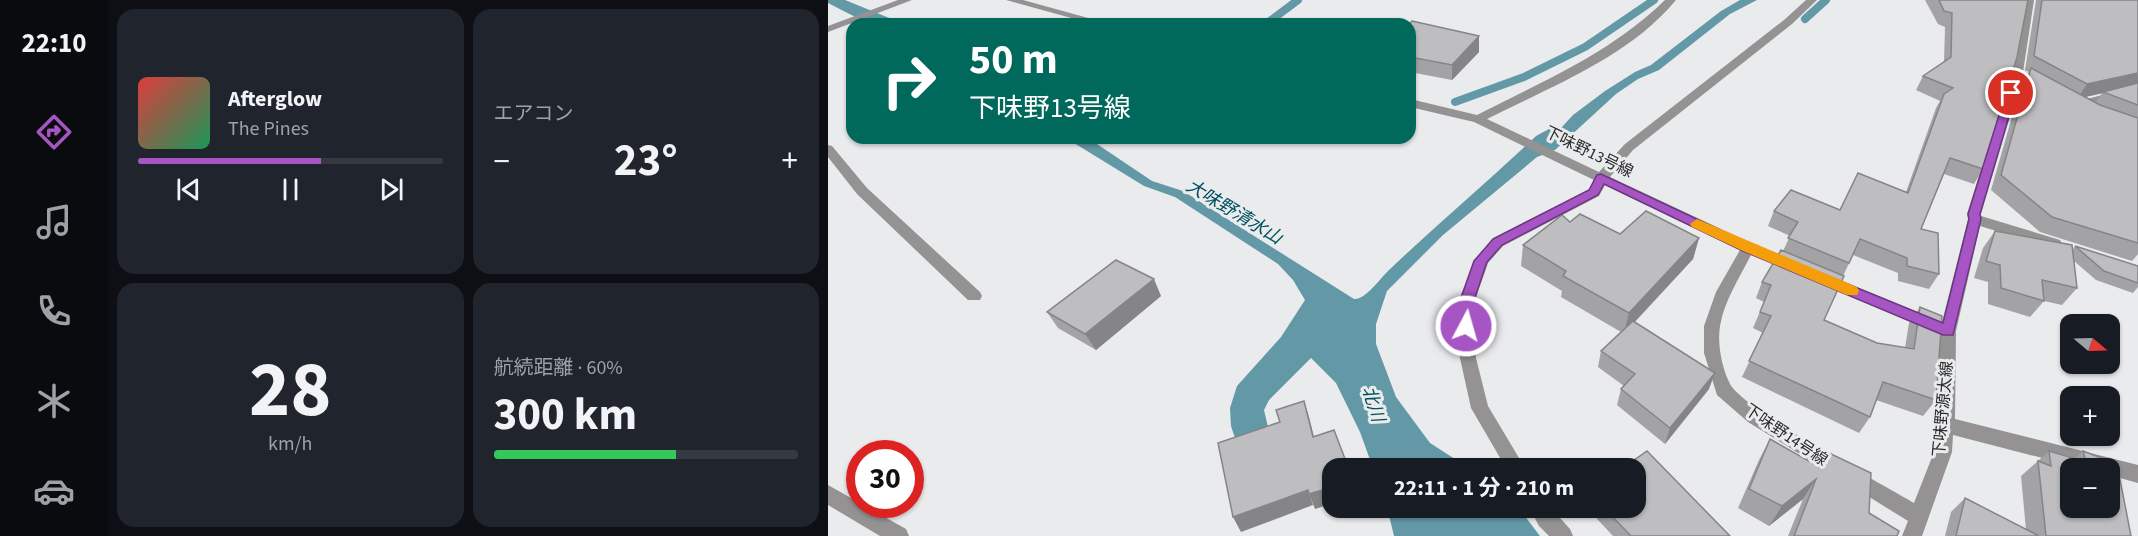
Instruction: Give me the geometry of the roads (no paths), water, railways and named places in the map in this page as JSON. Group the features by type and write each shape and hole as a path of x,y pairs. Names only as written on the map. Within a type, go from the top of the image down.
{"street":[{"path":"857,18 907,0"},
{"path":"1011,0 1082,18"},
{"path":"1478,119 1588,63 1635,32 1671,0"},
{"path":"1510,458 1480,408 1468,358 1464,309 1481,261 1498,242 1594,193 1601,178 1629,147 1788,22 1812,0"},
{"name":"下味野源太線","path":"1912,536 1943,452 1948,331 1975,219 1974,214 2022,75 2030,0"},
{"path":"828,28 846,22"},
{"path":"2094,115 2070,102 2138,89"},
{"name":"下味野13号線","path":"1416,104 1478,119 1748,248 1948,331"},
{"path":"828,150 862,191 974,296"},
{"path":"1975,219 2072,250"},
{"name":"下味野14号線","path":"1748,248 1724,292 1712,326 1712,353 1723,390 1754,417 1919,518"},
{"path":"1945,425 2138,474"},
{"path":"828,494 899,536"},
{"path":"1545,518 1563,536"}],"water":[{"path":"828,0 845,0 889,18 859,18 828,3"},
{"name":"北川","path":"1740,0 1757,0 1730,14 1659,70 1638,79 1616,94 1555,150 1537,157 1443,235 1387,291 1376,324 1376,344 1396,397 1430,443 1453,458 1369,458 1360,432 1336,383 1311,358 1269,400 1264,410 1271,440 1239,450 1231,426 1230,408 1237,386 1281,337 1305,300 1293,280 1278,264 1175,197 1144,186 1076,144 1097,144 1152,181 1183,191 1354,299 1367,293 1406,254 1536,136 1549,129 1562,127 1573,115 1605,91 1651,65 1721,11"},
{"path":"1390,518 1526,518 1540,536 1394,536"}],"waterway":[{"path":"1274,18 1298,0"},
{"path":"1455,102 1524,77 1585,47 1654,0"},
{"path":"1805,19 1826,0"}],"water label":[{"name":"大味野清水山","path":"1234,212"}]}
